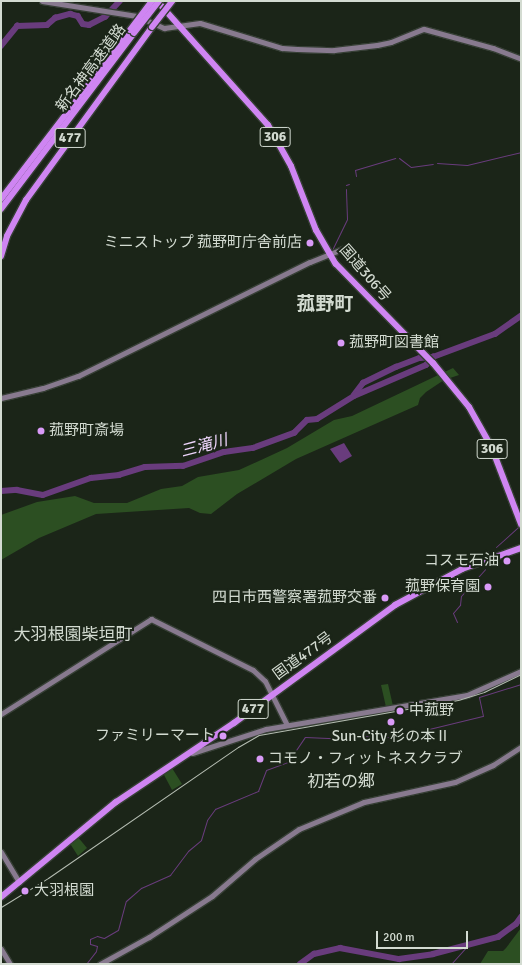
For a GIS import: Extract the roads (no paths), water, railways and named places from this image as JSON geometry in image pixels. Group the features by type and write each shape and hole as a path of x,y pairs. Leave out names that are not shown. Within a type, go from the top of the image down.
{"highway":[{"name":"新名神高速道路","path":"1,210 132,32 152,1"},
{"name":"477","path":"1,256 9,231 26,200 172,1"},
{"name":"新名神高速道路","path":"1,199 132,32 159,2"},
{"name":"国道306号","path":"159,2 268,125 288,160 311,220 330,254 351,281 450,382 469,407 491,446 521,524"},
{"name":"国道477号","path":"1,896 116,802 188,754 408,597 462,569 521,548"}],"street":[{"path":"42,1 143,17 160,27 200,23 282,48 302,50 334,50 388,43 424,29 493,48 521,59"},
{"path":"1,398 43,388 78,376 330,254 346,248"},
{"path":"1,714 150,618 254,670 265,681 287,725"},
{"path":"188,754 246,734 287,725 467,695 521,672"},
{"path":"100,964 202,903 259,855 299,829 364,802 455,782 493,765 521,747"},
{"path":"1,852 19,882"},
{"path":"1,949 10,964"}],"waterway":[{"path":"1,46 17,26 47,25 55,18 70,14 78,16 83,24 89,25 105,17 120,1"},
{"path":"437,163 467,165 521,152"},
{"path":"356,176 355,170 395,158"},
{"path":"399,158 411,167 433,164"},
{"path":"333,248 347,219 346,189"},
{"name":"三滝川","path":"354,395 363,383 396,367 420,358 433,357 495,334 521,316"},
{"name":"三滝川","path":"1,491 17,490 43,495 91,478 119,475 145,467 183,466 224,452 253,448 294,433 307,420 317,419 354,396 426,365 433,357"},
{"path":"496,547 518,527"},
{"path":"485,555 488,551"},
{"path":"457,622 453,613 460,605 461,596 485,569"},
{"path":"360,736 396,737 483,716 479,697 521,684"},
{"path":"86,964 96,951 97,946 90,944 90,939 97,936 104,938 118,930 126,901 141,888 170,875 188,851 201,840 207,820 215,809 258,791 266,770 288,762 305,737 351,739"},
{"path":"300,964 314,954 340,948 399,959 433,954 498,937 516,924 521,917"},
{"path":"451,964 469,944"}],"railway":[{"path":"1,907 48,878 238,747 259,735 458,700 484,692 521,674"}],"place":[{"name":"ミニストップ 菰野町庁舎前店","path":"310,243"},
{"name":"菰野町図書館","path":"341,343"},
{"name":"菰野町斎場","path":"41,431"},
{"name":"コスモ石油","path":"507,561"},
{"name":"菰野保育園","path":"488,587"},
{"name":"四日市西警察署菰野交番","path":"385,598"},
{"name":"中菰野","path":"400,711"},
{"name":"Sun-City 杉の本Ⅱ","path":"391,722"},
{"name":"ファミリーマート","path":"223,736"},
{"name":"コモノ・フィットネスクラブ","path":"260,759"},
{"name":"大羽根園","path":"25,891"}],"district":[{"name":"菰野町","path":"325,305"},
{"name":"大羽根園柴垣町","path":"73,635"},
{"name":"初若の郷","path":"341,782"}]}
